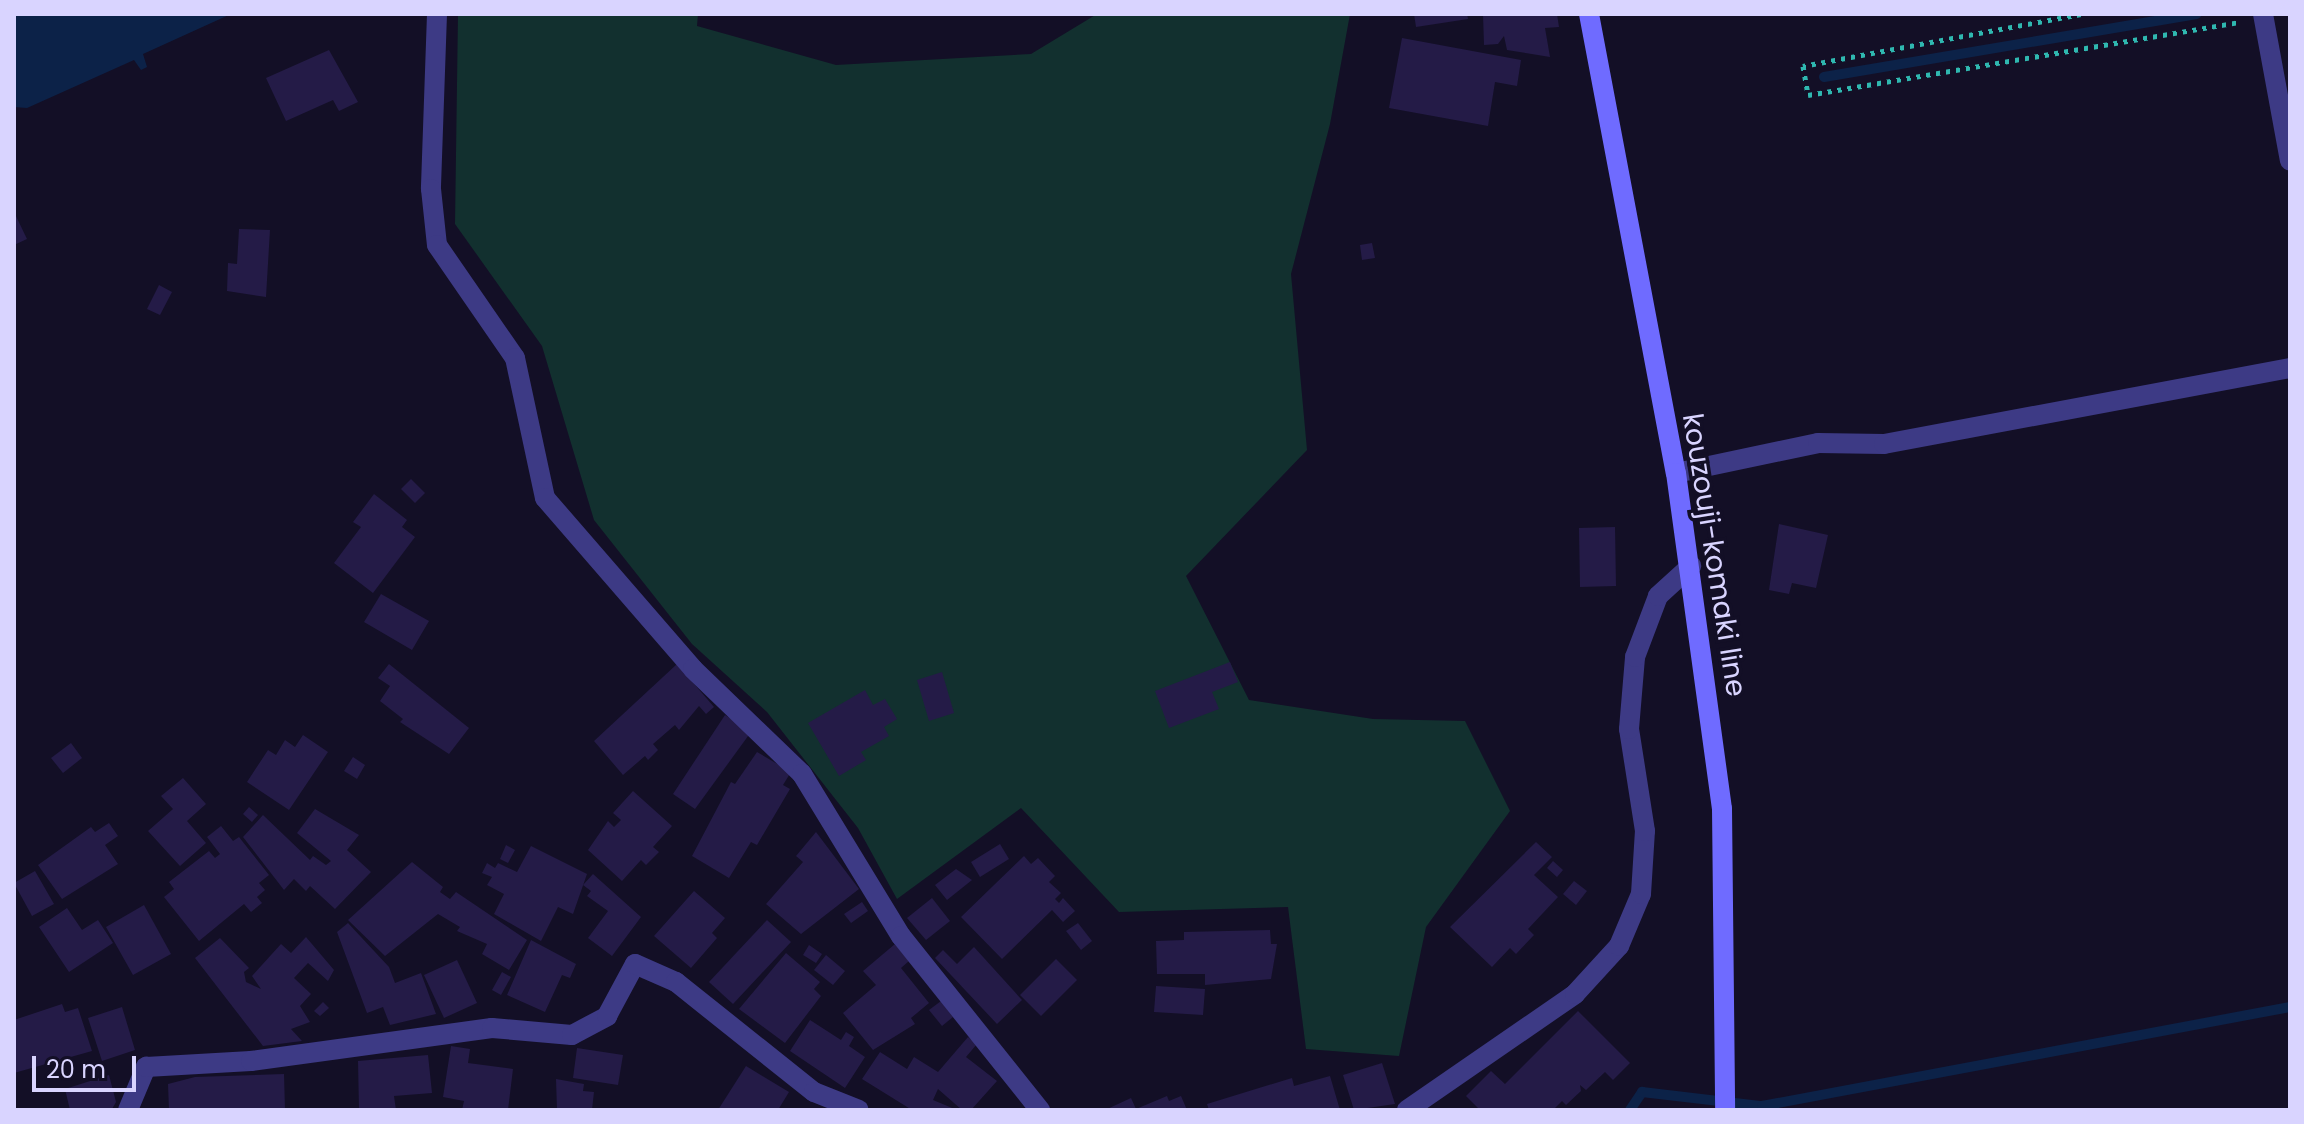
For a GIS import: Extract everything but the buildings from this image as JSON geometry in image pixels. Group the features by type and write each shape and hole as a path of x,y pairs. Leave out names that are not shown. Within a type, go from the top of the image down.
{"main road":[{"name":"kouzouji-komaki line","path":"1589,14 1676,473 1722,809 1725,1110"}],"street":[{"path":"437,14 431,189 437,245 515,358 545,498 683,657 802,774 901,936 1040,1110"},
{"path":"2263,16 2290,161"},
{"path":"1676,473 1818,443 1884,444 2290,368"},
{"path":"1407,1110 1575,994 1619,946 1641,894 1645,831 1629,729 1635,657 1658,596 1691,566"},
{"path":"128,1110 146,1067 251,1061 492,1028 572,1035 607,1016 635,964 676,982 814,1092 859,1110"}],"path":[{"path":"2081,14 1803,66 1808,95 2263,16"}],"green space":[{"path":"458,14 698,14 697,26 836,65 1031,54 1097,14 1350,14 1330,124 1291,274 1307,450 1186,576 1249,700 1373,719 1465,721 1510,811 1426,927 1399,1056 1306,1049 1288,907 1119,912 1021,808 897,899 858,828 767,712 692,644 594,520 542,346 455,224"}],"water":[{"path":"14,14 231,14 143,54 147,67 141,70 134,60 27,108 14,107"}],"waterway":[{"path":"1824,77 2197,14"},
{"path":"1630,1110 1642,1092 1762,1106 2290,1007"}]}
